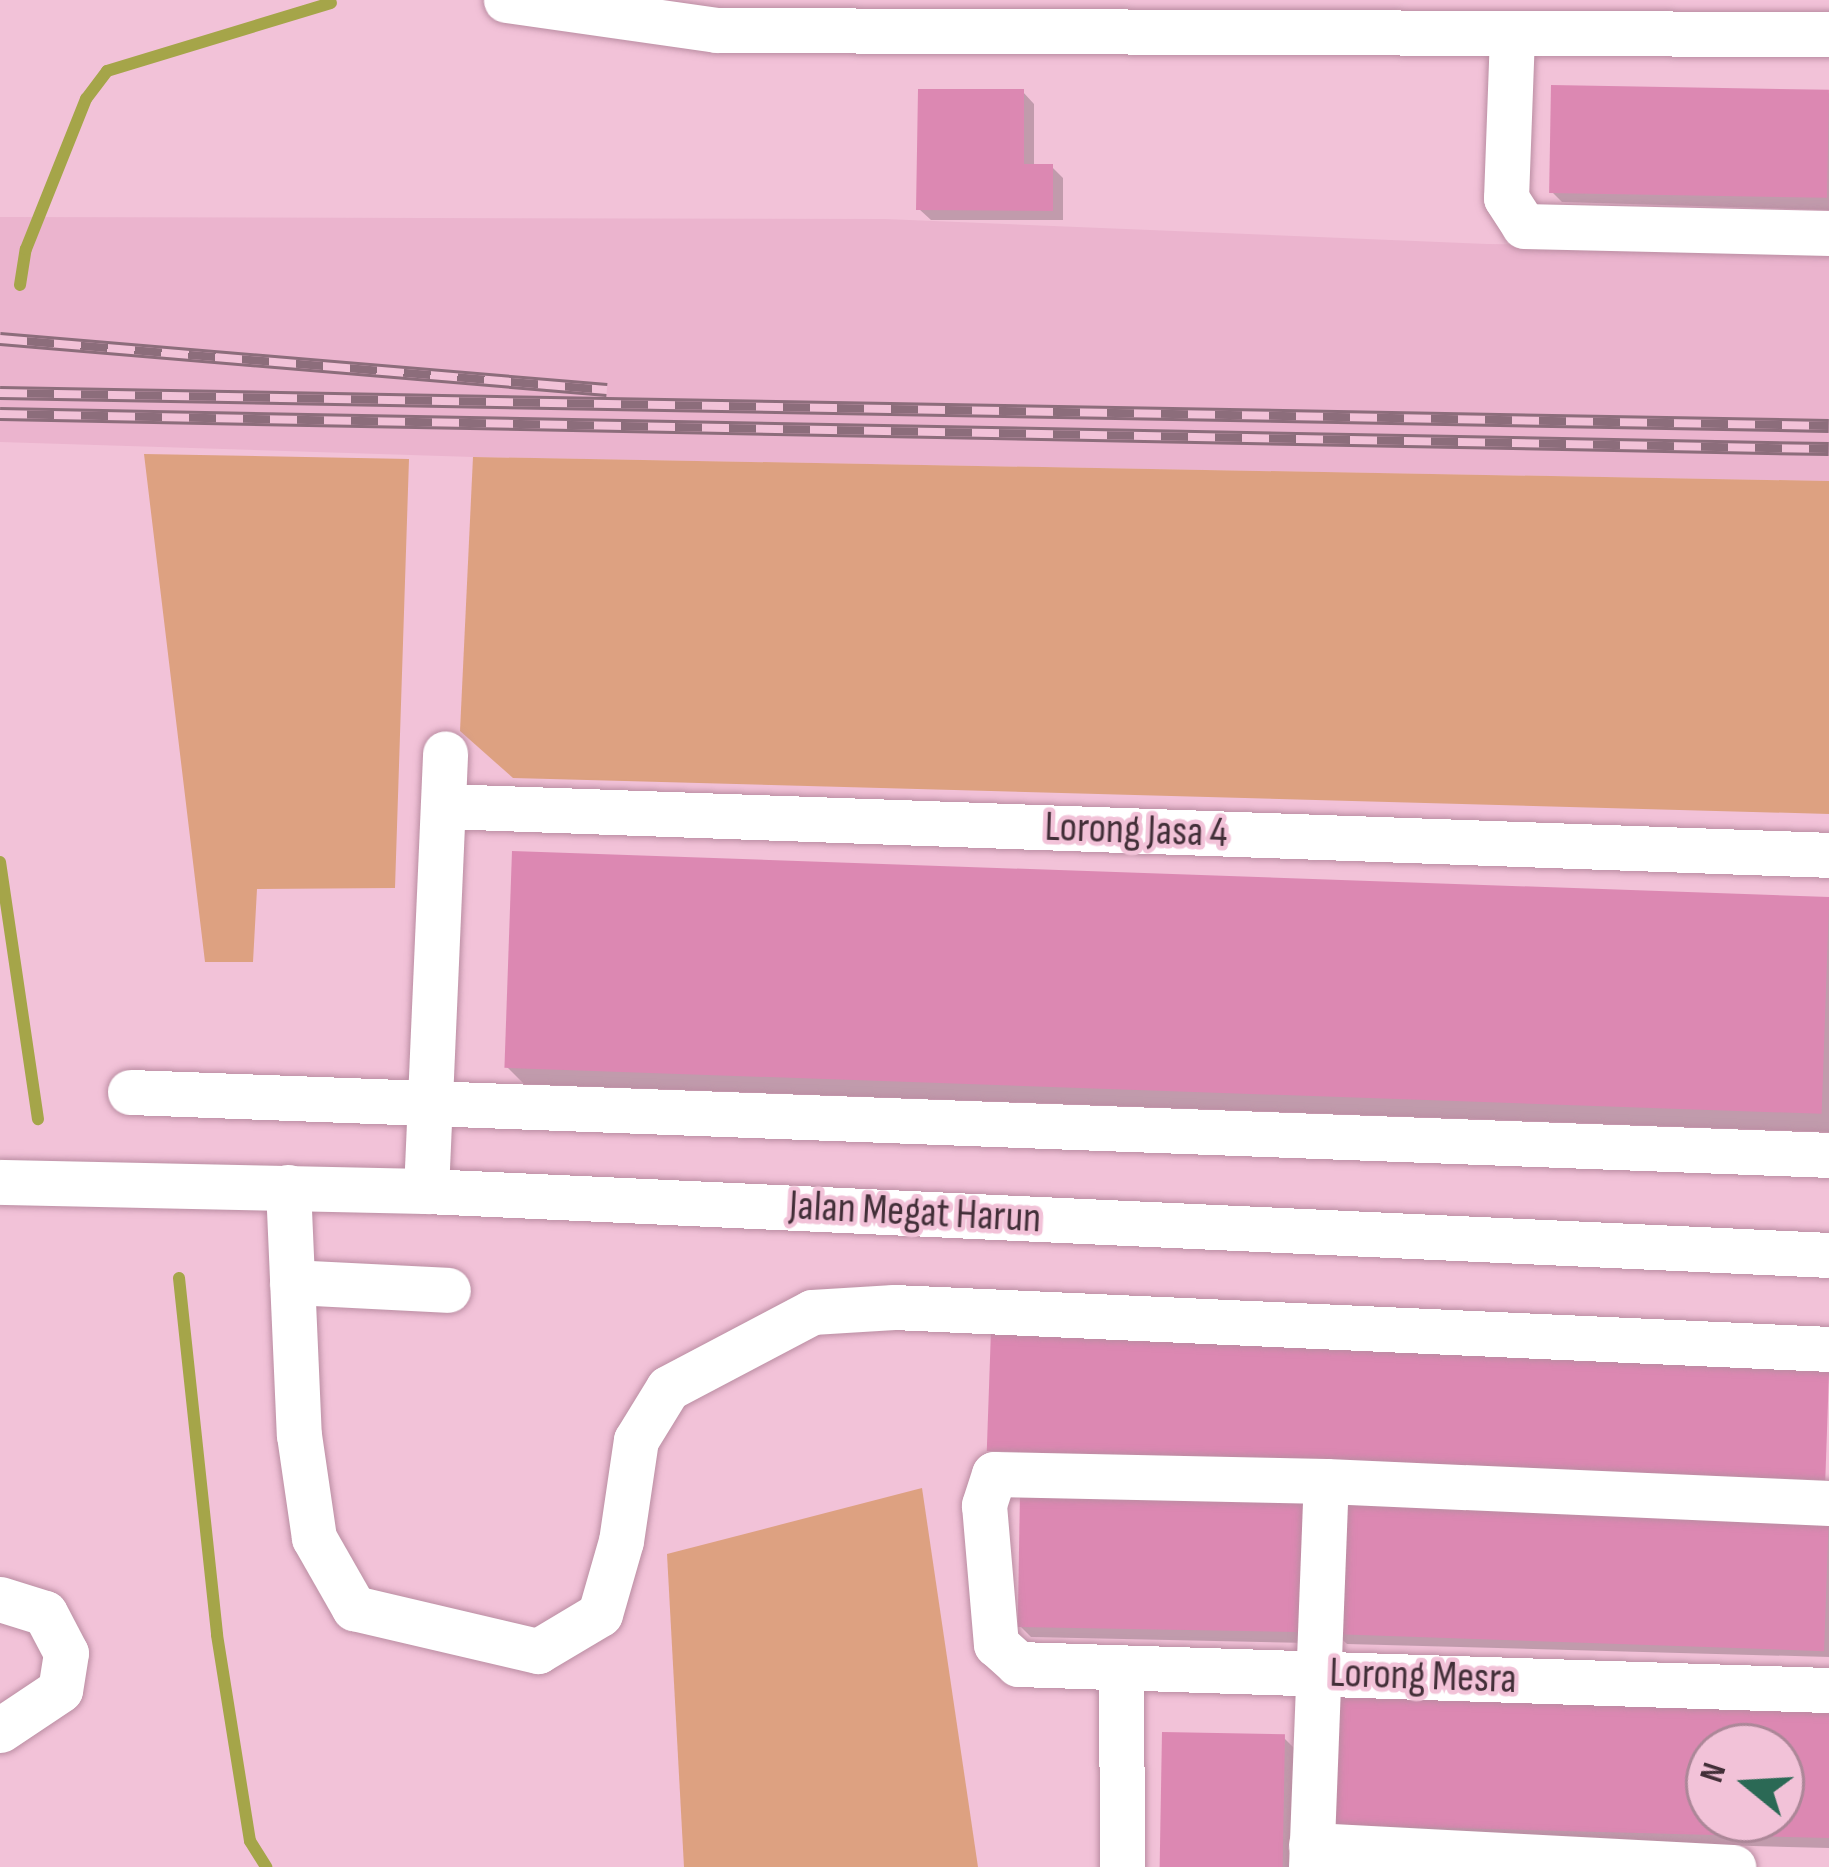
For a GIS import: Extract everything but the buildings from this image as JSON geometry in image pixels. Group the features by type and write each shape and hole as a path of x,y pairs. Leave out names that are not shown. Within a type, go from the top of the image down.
{"street":[{"path":"506,0 716,30 1512,35 1593,18 1823,22"},
{"path":"1512,35 1506,198 1524,226 1829,233"},
{"path":"425,1191 445,753"},
{"name":"Lorong Jasa 4","path":"443,806 1829,855"},
{"path":"130,1092 1829,1155"},
{"name":"Jalan Megat Harun","path":"0,1182 425,1191 1829,1256"},
{"path":"288,1187 299,1435 314,1538 354,1608 538,1651 600,1614 621,1541 637,1440 668,1388 812,1312 893,1307 1829,1349"},
{"path":"292,1282 448,1290"},
{"name":"Lorong Mesra","path":"1326,1480 994,1474 984,1505 996,1644 1018,1664 1829,1690"},
{"path":"1732,1867 1311,1856 1314,1673 1326,1480 1829,1503"},
{"path":"0,1599 45,1613 66,1653 60,1690 0,1730"},
{"path":"1121,1668 1122,1867"}],"shaded area":[{"path":"0,217 885,219 1487,244 1829,249 1829,481 473,457 0,442"},
{"path":"144,454 409,459 395,888 257,889 253,962 205,962"},
{"path":"473,457 1829,481 1829,814 513,778 460,731"},
{"path":"922,1488 978,1867 684,1867 667,1554"}],"waterway":[{"path":"20,285 26,249 86,99 107,71 331,3"},
{"path":"0,862 38,1119"},
{"path":"179,1278 217,1635 250,1841 266,1867"}],"railway":[{"path":"0,339 607,390"},
{"path":"0,393 1829,426"},
{"path":"0,414 1829,449"}]}
